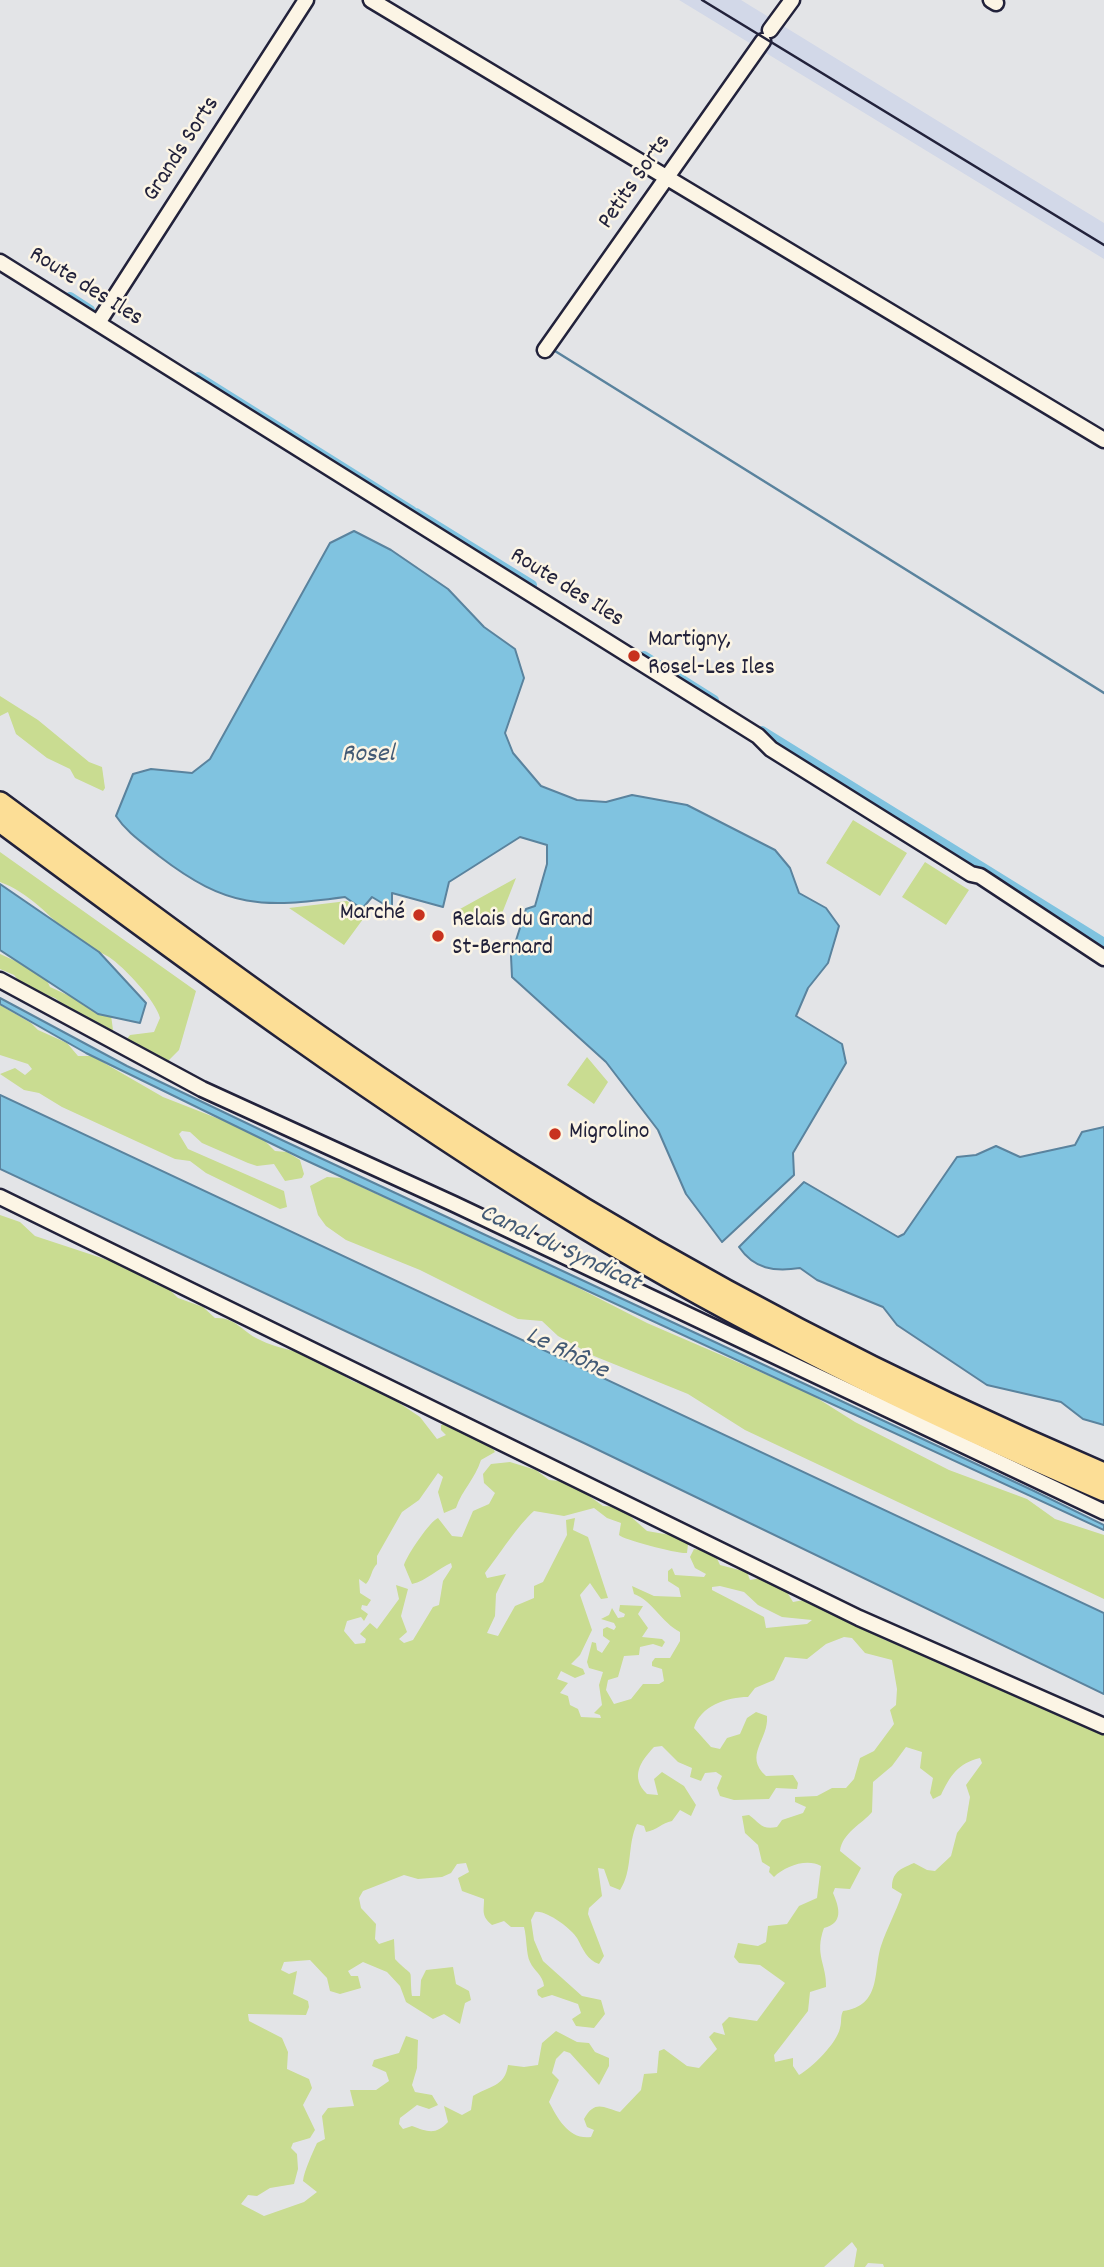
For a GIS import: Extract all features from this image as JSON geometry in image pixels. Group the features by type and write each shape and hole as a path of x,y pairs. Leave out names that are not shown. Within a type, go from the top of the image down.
{"highway":[{"path":"0,802 354,1059 596,1216 841,1350 964,1411 1104,1473"},
{"path":"0,822 302,1043 400,1110 584,1228 758,1326 859,1378 1104,1491"}],"street":[{"name":"Grands Sorts","path":"98,323 306,0"},
{"path":"370,0 1104,440"},
{"name":"Petits Sorts","path":"545,350 792,0"},
{"name":"Route des Iles","path":"0,262 758,736 771,749 971,874 980,876 1104,958"},
{"path":"0,980 202,1089 454,1204 1104,1512"},
{"path":"0,1197 859,1618 1104,1726"}],"shaded area":[{"path":"679,0 741,0 1104,223 1104,259"}],"green space":[{"path":"0,696 38,720 89,762 102,767 105,788 103,791 75,778 70,769 47,758 16,734 8,712 0,716"},
{"path":"853,820 907,853 880,896 826,863"},
{"path":"0,852 196,991 179,1050 165,1064 124,1043 130,1035 154,1032 160,1018 146,994 131,976 109,957 77,939 29,898 0,882"},
{"path":"925,862 969,890 946,925 902,897"},
{"path":"516,878 497,926 459,913 460,909"},
{"path":"347,901 366,915 344,945 289,908"},
{"path":"0,954 44,974 50,987 111,1015 113,1030 108,1032 74,1014 55,998 24,987 14,975 0,969"},
{"path":"0,1005 38,1030 67,1043 78,1056 92,1056 163,1097 237,1126 265,1141 275,1151 287,1152 300,1160 304,1174 302,1178 285,1181 274,1164 257,1166 202,1143 190,1132 182,1131 179,1134 188,1149 284,1191 287,1207 280,1209 206,1173 190,1161 175,1159 62,1107 39,1093 24,1090 0,1074 15,1068 25,1075 32,1069 28,1064 0,1055"},
{"path":"587,1057 608,1082 594,1104 567,1085"},
{"path":"327,1177 342,1178 557,1277 647,1323 809,1393 855,1422 949,1470 1027,1499 1055,1519 1104,1535 1104,1599 745,1430 688,1394 594,1356 558,1336 542,1321 518,1319 420,1270 346,1240 326,1226 318,1215 310,1186"},
{"path":"0,1215 20,1222 35,1236 138,1270 155,1284 169,1289 178,1298 203,1307 215,1318 233,1322 266,1343 317,1358 358,1383 371,1384 420,1417 437,1439 446,1435 441,1430 441,1425 446,1423 489,1442 495,1452 481,1460 456,1508 444,1513 438,1492 443,1477 438,1473 419,1500 402,1512 377,1556 377,1564 368,1581 366,1584 359,1579 360,1593 371,1600 367,1606 362,1605 361,1609 368,1614 364,1621 361,1617 347,1621 344,1631 355,1644 365,1643 366,1639 360,1634 370,1623 377,1629 399,1599 396,1585 408,1589 401,1616 407,1632 399,1639 404,1643 413,1640 433,1607 439,1605 443,1581 452,1567 451,1563 412,1584 404,1565 409,1554 438,1518 452,1536 462,1537 473,1511 489,1504 495,1493 484,1483 483,1474 491,1464 510,1462 536,1470 549,1480 570,1482 603,1506 620,1507 647,1531 676,1536 688,1544 687,1553 682,1553 623,1537 619,1535 621,1523 607,1518 594,1508 564,1516 534,1511 485,1573 487,1578 506,1574 496,1594 495,1616 487,1633 498,1636 515,1606 534,1598 534,1586 543,1582 567,1535 566,1520 575,1518 573,1530 588,1537 608,1598 601,1599 590,1583 580,1595 592,1630 580,1655 571,1664 583,1669 585,1674 575,1678 561,1671 557,1679 568,1683 560,1693 568,1696 570,1705 578,1709 581,1717 601,1718 594,1713 602,1705 599,1685 603,1672 589,1668 587,1662 592,1642 596,1643 597,1650 602,1653 610,1641 603,1636 603,1629 607,1627 614,1630 616,1627 614,1623 601,1619 609,1615 612,1608 618,1618 624,1617 625,1614 619,1611 620,1605 643,1606 638,1614 648,1628 642,1637 662,1639 665,1642 662,1647 653,1644 640,1647 639,1655 624,1656 618,1677 608,1680 606,1690 614,1704 631,1699 643,1684 659,1684 664,1681 662,1669 652,1666 652,1662 655,1658 670,1658 680,1641 680,1632 667,1623 647,1601 634,1594 632,1586 654,1596 681,1597 679,1588 668,1581 668,1571 672,1568 675,1575 704,1577 706,1574 695,1568 690,1557 694,1549 714,1552 720,1565 747,1572 750,1580 766,1577 787,1592 793,1602 804,1600 826,1607 885,1640 932,1656 949,1668 993,1678 1040,1706 1104,1731 1104,2267 884,2267 883,2264 868,2263 865,2267 854,2267 857,2249 852,2242 824,2267 0,2267","holes":["720,1586 744,1592 758,1605 782,1617 812,1620 807,1624 766,1628 764,1617 712,1590 712,1587","844,1637 852,1638 865,1653 892,1660 897,1689 896,1705 890,1710 894,1724 874,1751 860,1758 854,1779 846,1788 832,1788 817,1796 795,1797 795,1802 806,1807 803,1813 782,1820 777,1827 764,1827 749,1815 742,1816 745,1833 758,1845 762,1862 770,1867 769,1872 774,1877 796,1864 821,1866 817,1898 799,1906 787,1924 768,1926 766,1942 758,1946 738,1943 734,1957 739,1963 760,1965 785,1983 757,2021 729,2017 722,2024 725,2035 714,2032 709,2037 717,2049 699,2068 687,2066 664,2049 659,2051 657,2073 644,2074 641,2090 620,2112 600,2106 588,2113 584,2119 587,2127 594,2130 591,2137 570,2132 556,2115 549,2102 559,2080 552,2073 556,2059 564,2051 570,2053 599,2085 609,2066 609,2058 595,2052 589,2043 577,2042 556,2031 542,2043 538,2065 508,2065 500,2082 473,2096 471,2110 462,2115 444,2106 448,2122 440,2129 427,2131 412,2126 403,2129 399,2124 400,2118 417,2105 429,2109 438,2105 432,2095 415,2092 412,2085 417,2068 418,2040 406,2036 399,2053 374,2060 372,2066 386,2072 389,2081 376,2090 350,2090 354,2106 328,2108 322,2116 325,2139 317,2143 303,2181 317,2192 304,2202 264,2216 241,2204 248,2195 257,2196 270,2188 294,2184 298,2169 297,2154 291,2148 293,2143 310,2138 315,2130 303,2105 312,2088 309,2079 287,2069 288,2052 282,2038 249,2021 248,2014 306,2015 308,2001 293,1994 297,1971 289,1974 281,1970 284,1962 310,1960 327,1978 330,1991 340,1994 361,1988 358,1976 351,1976 348,1971 363,1962 387,1972 400,1986 406,2002 433,2019 444,2014 460,2024 465,2003 471,2000 469,1991 456,1984 453,1967 426,1970 421,1980 420,1996 412,1996 410,1973 395,1959 394,1939 379,1944 375,1939 376,1924 361,1908 359,1898 363,1891 404,1875 418,1879 442,1877 451,1873 457,1864 466,1863 469,1872 458,1878 462,1891 484,1899 484,1913 488,1922 492,1925 504,1921 511,1927 524,1927 529,1959 544,1986 537,1990 538,1995 542,1998 552,1995 578,2004 581,2013 572,2019 576,2026 594,2028 605,2014 601,2000 582,1996 543,1961 534,1940 531,1920 535,1912 545,1914 564,1925 574,1934 588,1957 599,1964 604,1956 588,1914 589,1908 602,1896 598,1868 604,1869 610,1886 620,1890 627,1874 637,1824 644,1826 646,1832 650,1831 672,1821 680,1810 691,1816 696,1805 684,1786 662,1772 654,1779 658,1795 647,1794 642,1788 639,1770 654,1747 662,1746 678,1762 692,1768 690,1777 701,1781 705,1773 716,1772 722,1776 717,1788 720,1796 734,1800 769,1799 776,1788 797,1789 798,1783 793,1775 766,1776 757,1761 767,1716 756,1712 747,1718 740,1734 727,1738 720,1749 711,1747 694,1728 702,1714 715,1704 748,1697 755,1688 774,1680 785,1657 807,1659 826,1644","906,1747 922,1752 920,1768 933,1778 930,1793 933,1799 941,1795 951,1776 960,1767 980,1758 982,1763 966,1785 970,1797 966,1821 957,1833 951,1856 935,1871 914,1863 901,1869 893,1878 892,1888 902,1894 881,1946 870,1995 856,2008 843,2011 834,2041 817,2061 799,2075 793,2066 793,2058 775,2062 774,2055 808,2011 810,1992 826,1987 820,1946 824,1928 834,1923 838,1915 833,1893 835,1888 850,1889 861,1868 840,1851 848,1834 872,1812 873,1782 892,1766"]}],"water":[{"name":"Rosel","path":"354,531 391,550 448,589 484,627 515,649 524,678 505,733 513,753 541,786 577,800 606,802 632,795 687,805 775,850 790,868 799,893 826,908 839,926 828,963 808,988 796,1016 842,1044 846,1063 793,1153 794,1175 722,1242 686,1194 658,1130 606,1062 512,977 511,956 526,909 535,906 547,864 547,845 520,837 449,882 443,907 392,893 392,909 372,897 362,909 345,897 268,903 226,895 205,886 141,842 116,816 133,774 151,769 192,773 210,759 330,543"},
{"path":"0,884 99,952 146,1003 140,1023 98,1014 0,950"},
{"name":"Canal du Syndicat","path":"0,998 127,1066 1032,1490 1104,1525 1104,1530 303,1159 86,1053 0,1004"},
{"path":"0,1095 1104,1613 1104,1694 586,1444 0,1169"},
{"path":"1104,1127 1104,1425 1083,1419 1061,1402 987,1385 897,1325 883,1307 817,1280 800,1268 782,1270 765,1267 751,1260 739,1247 804,1182 898,1237 904,1234 957,1157 976,1155 996,1146 1020,1157 1075,1145 1082,1132"}],"waterway":[{"path":"70,297 90,310"},
{"path":"555,351 1104,693"},
{"path":"198,377 412,511"},
{"path":"416,513 532,585"},
{"path":"644,656 714,700"},
{"path":"762,731 1104,943"}],"railway":[{"path":"702,0 1104,245"}],"place":[{"name":"Martigny, Rosel-Les Iles","path":"634,656"},
{"name":"Marché","path":"419,915"},
{"name":"Relais du Grand St-Bernard","path":"438,936"},
{"name":"Migrolino","path":"555,1134"}],"water label":[{"name":"Le Rhône","path":"566,1355"}]}
